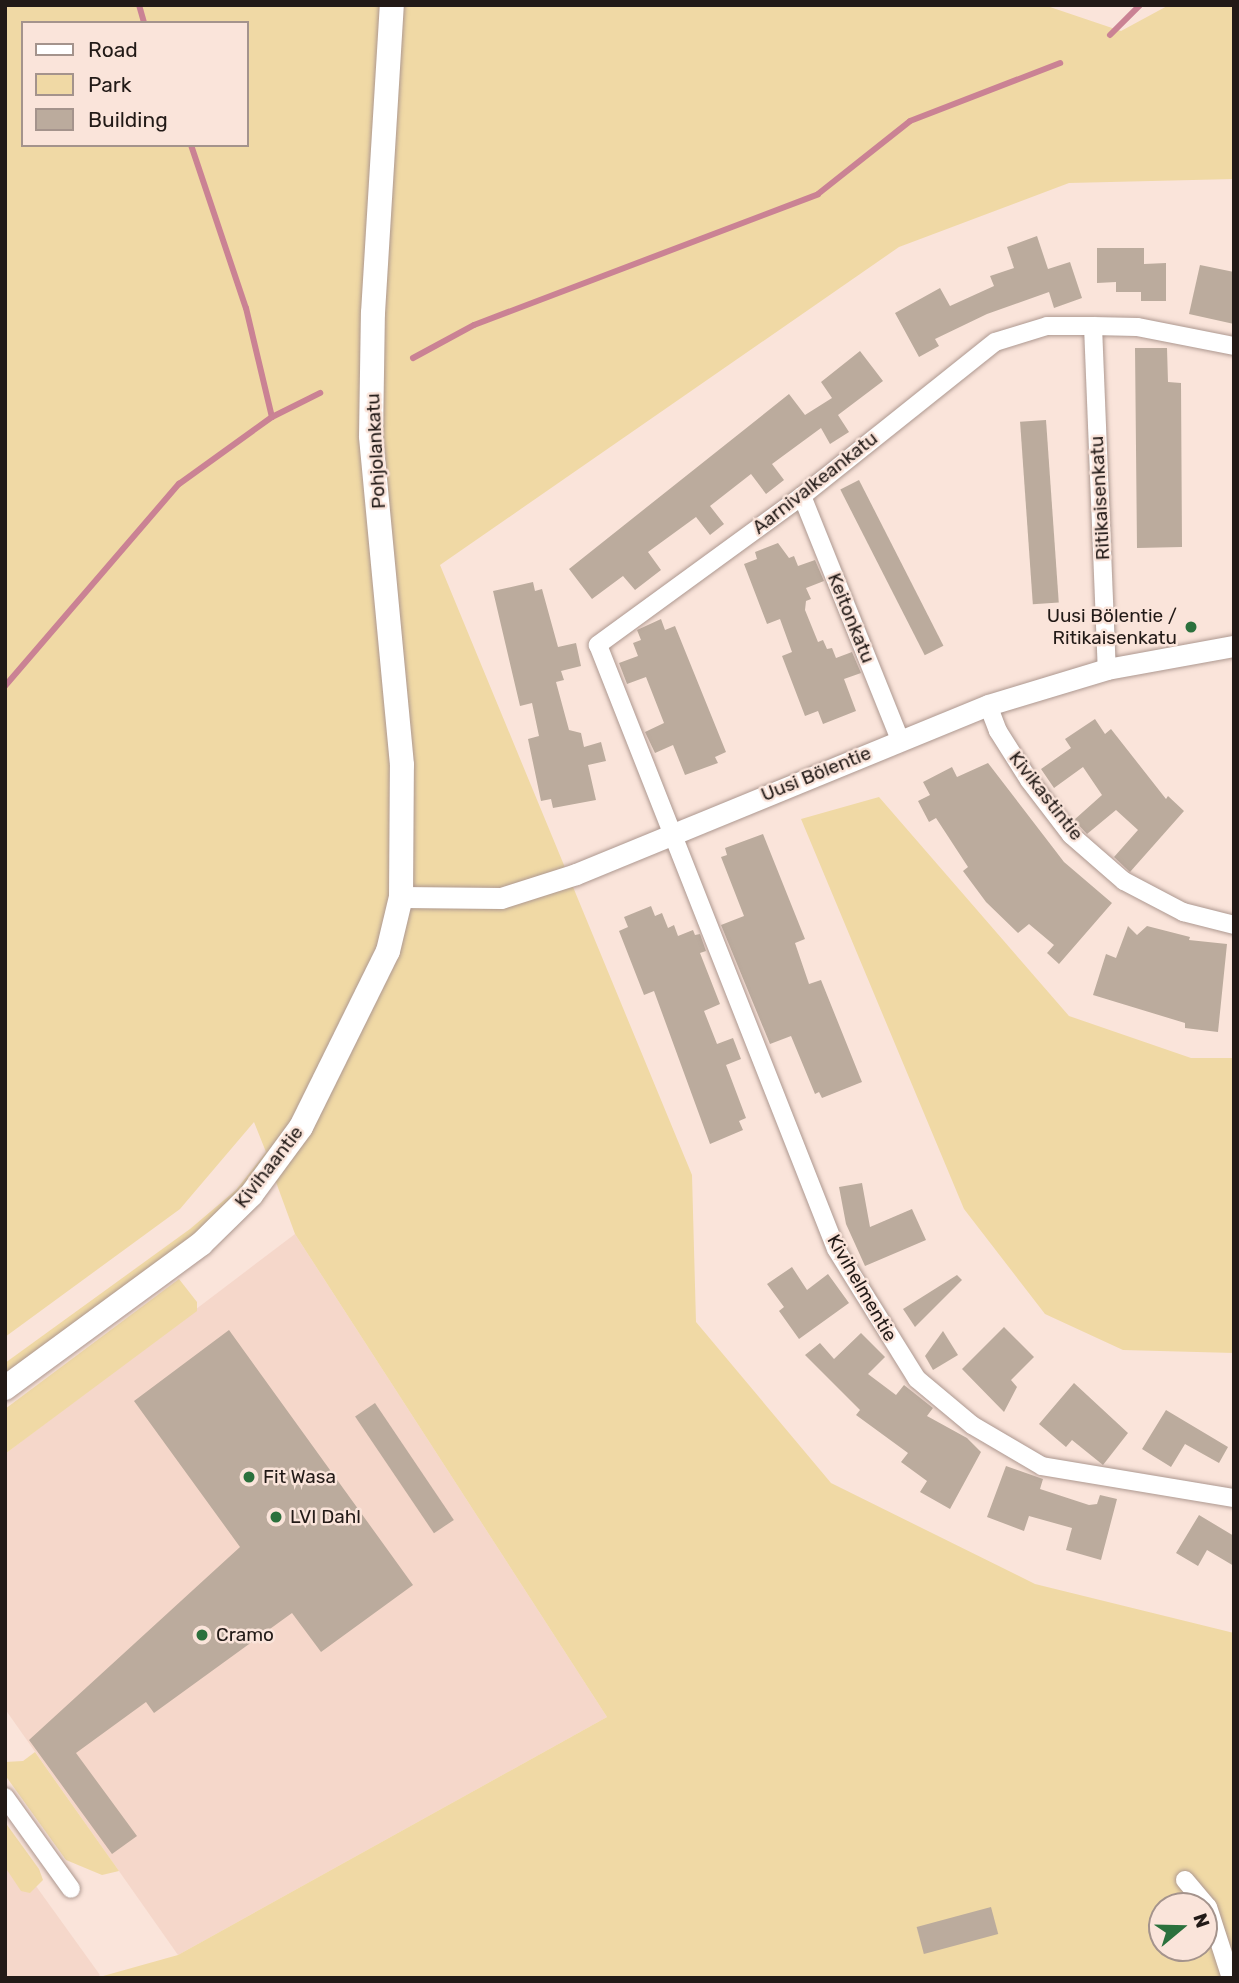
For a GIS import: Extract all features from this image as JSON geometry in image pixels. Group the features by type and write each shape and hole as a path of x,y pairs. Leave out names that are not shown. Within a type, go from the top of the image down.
{"main road":[{"name":"Pohjolankatu","path":"391,5 373,313 371,436 402,765 401,897"},
{"name":"Kivihaantie","path":"5,1388 201,1244 251,1195 301,1127 356,1025 388,951 401,897"}],"street":[{"name":"Aarnivalkeankatu","path":"671,832 598,645 802,496 995,342 1047,327 1093,326 1138,327 1234,346"},
{"name":"Ritikaisenkatu","path":"1093,326 1107,670"},
{"name":"Keitonkatu","path":"802,496 900,740"},
{"name":"Uusi Bölentie","path":"401,897 501,898 576,874 671,832 988,705 1107,670 1234,646"},
{"name":"Kivikastintie","path":"988,705 998,731 1029,780 1080,843 1124,881 1183,912 1234,925"},
{"name":"Kivihelmentie","path":"671,832 836,1249 917,1379 972,1425 1042,1466 1234,1498"},
{"path":"5,1797 71,1889"},
{"path":"1185,1880 1208,1907 1231,1978"}],"shaded area":[{"path":"295,1234 607,1717 178,1955 5,1709 5,1454"},
{"path":"5,1843 100,1975 96,1978 5,1978"}],"green space":[{"path":"5,5 1044,5 1121,31 1169,5 1234,5 1234,179 1069,183 899,247 440,565 692,1175 696,1322 831,1483 1035,1584 1234,1633 1234,1978 96,1978 178,1955 607,1717 295,1234 269,1163 194,1237 5,1373 5,1363 190,1229 236,1190 266,1152 254,1122 180,1209 5,1337"},
{"path":"879,797 1069,1016 1191,1058 1234,1058 1234,1353 1123,1350 1045,1314 964,1209 801,819"},
{"path":"179,1279 197,1302 197,1311 5,1454 5,1409"},
{"path":"35,1752 119,1871 102,1875 66,1860 5,1775 5,1762 23,1761"},
{"path":"5,1822 39,1869 43,1880 30,1893 21,1891 5,1867"}],"building":[{"path":"1037,236 1048,269 1070,262 1082,298 1054,308 1049,292 987,314 935,339 939,346 919,357 895,313 940,288 950,306 994,286 990,276 1014,268 1007,247"},
{"path":"1097,248 1144,248 1144,264 1166,263 1166,301 1141,301 1141,292 1116,292 1116,282 1097,283"},
{"path":"1200,265 1234,272 1234,324 1189,314"},
{"path":"1135,348 1167,348 1168,382 1181,383 1182,547 1137,548"},
{"path":"860,351 883,381 838,415 849,432 830,444 821,428 772,464 784,480 766,494 751,474 710,506 724,524 710,535 696,517 648,552 661,570 635,590 623,576 592,599 569,569 789,394 805,415 832,398 821,382"},
{"path":"1046,420 1059,603 1033,604 1020,422"},
{"path":"859,480 943,646 925,655 840,490"},
{"path":"778,543 789,558 794,556 798,566 815,560 824,581 806,588 811,599 806,601 805,610 818,642 823,640 827,649 832,648 836,658 852,652 861,673 844,679 856,711 823,724 818,711 805,716 782,656 792,652 780,619 767,624 744,564 757,559 755,552"},
{"path":"533,582 535,591 542,589 558,647 576,643 581,666 561,671 564,680 556,682 569,730 581,733 584,747 601,742 606,761 588,765 596,800 553,808 551,799 541,801 528,739 539,736 532,703 520,706 493,591"},
{"path":"661,619 665,630 675,626 726,752 715,757 718,763 685,775 673,745 655,753 645,732 664,723 646,677 627,684 619,663 638,656 633,643 641,640 637,630"},
{"path":"1095,719 1105,734 1111,729 1166,799 1168,796 1184,811 1130,872 1114,857 1138,830 1116,810 1087,834 1074,820 1102,795 1083,767 1054,788 1041,769 1071,748 1065,739"},
{"path":"988,763 1064,862 1112,903 1059,964 1047,953 1054,945 1029,924 1018,933 986,902 963,871 968,867 936,818 929,822 918,801 930,795 923,782 952,767 957,777"},
{"path":"763,834 805,939 795,943 809,984 821,980 862,1082 822,1098 819,1092 815,1094 791,1036 770,1044 721,925 744,916 721,857 727,855 725,848"},
{"path":"651,906 655,916 662,913 668,928 674,925 678,936 693,930 695,935 700,934 706,951 700,953 720,1004 704,1011 717,1044 733,1038 741,1059 726,1065 746,1118 739,1121 743,1130 710,1144 654,991 644,995 619,931 628,927 624,917"},
{"path":"1128,926 1137,935 1147,926 1190,937 1189,940 1227,944 1218,1032 1185,1028 1185,1023 1093,995 1106,954 1116,958"},
{"path":"862,1183 870,1227 912,1209 926,1240 865,1266 846,1224 839,1187"},
{"path":"792,1267 807,1290 828,1274 849,1303 799,1339 779,1311 784,1307 767,1284"},
{"path":"957,1275 962,1280 915,1327 903,1309"},
{"path":"1004,1327 1034,1357 1011,1380 1017,1387 1004,1412 962,1369"},
{"path":"229,1330 413,1585 321,1652 292,1613 154,1713 146,1702 76,1753 137,1836 112,1854 29,1740 240,1547 134,1401"},
{"path":"943,1331 958,1355 933,1370 925,1356"},
{"path":"861,1333 885,1357 868,1374 896,1395 904,1385 933,1408 927,1416 967,1438 981,1452 950,1509 920,1492 927,1481 901,1462 908,1453 856,1415 860,1410 805,1355 820,1343 834,1359"},
{"path":"1074,1383 1128,1433 1103,1465 1072,1440 1066,1447 1039,1424"},
{"path":"375,1403 454,1520 434,1533 355,1416"},
{"path":"1166,1410 1228,1447 1219,1463 1185,1444 1171,1467 1142,1449"},
{"path":"1006,1466 1043,1479 1040,1489 1089,1505 1097,1504 1100,1495 1117,1499 1101,1560 1066,1550 1072,1528 1029,1516 1024,1531 987,1517"},
{"path":"1199,1515 1234,1536 1234,1566 1207,1550 1198,1566 1176,1553"},
{"path":"991,1907 998,1934 924,1954 917,1927"}],"waterway":[{"path":"139,5 143,21"},
{"path":"1110,35 1140,5"},
{"path":"413,358 474,325 818,194 910,121 1060,63"},
{"path":"192,147 246,308 272,417"},
{"path":"5,686 179,484 272,417 320,393"}],"place":[{"name":"Uusi Bölentie / Ritikaisenkatu","path":"1191,627"},
{"name":"Fit Wasa","path":"249,1477"},
{"name":"LVI Dahl","path":"276,1517"},
{"name":"Cramo","path":"202,1635"}]}
